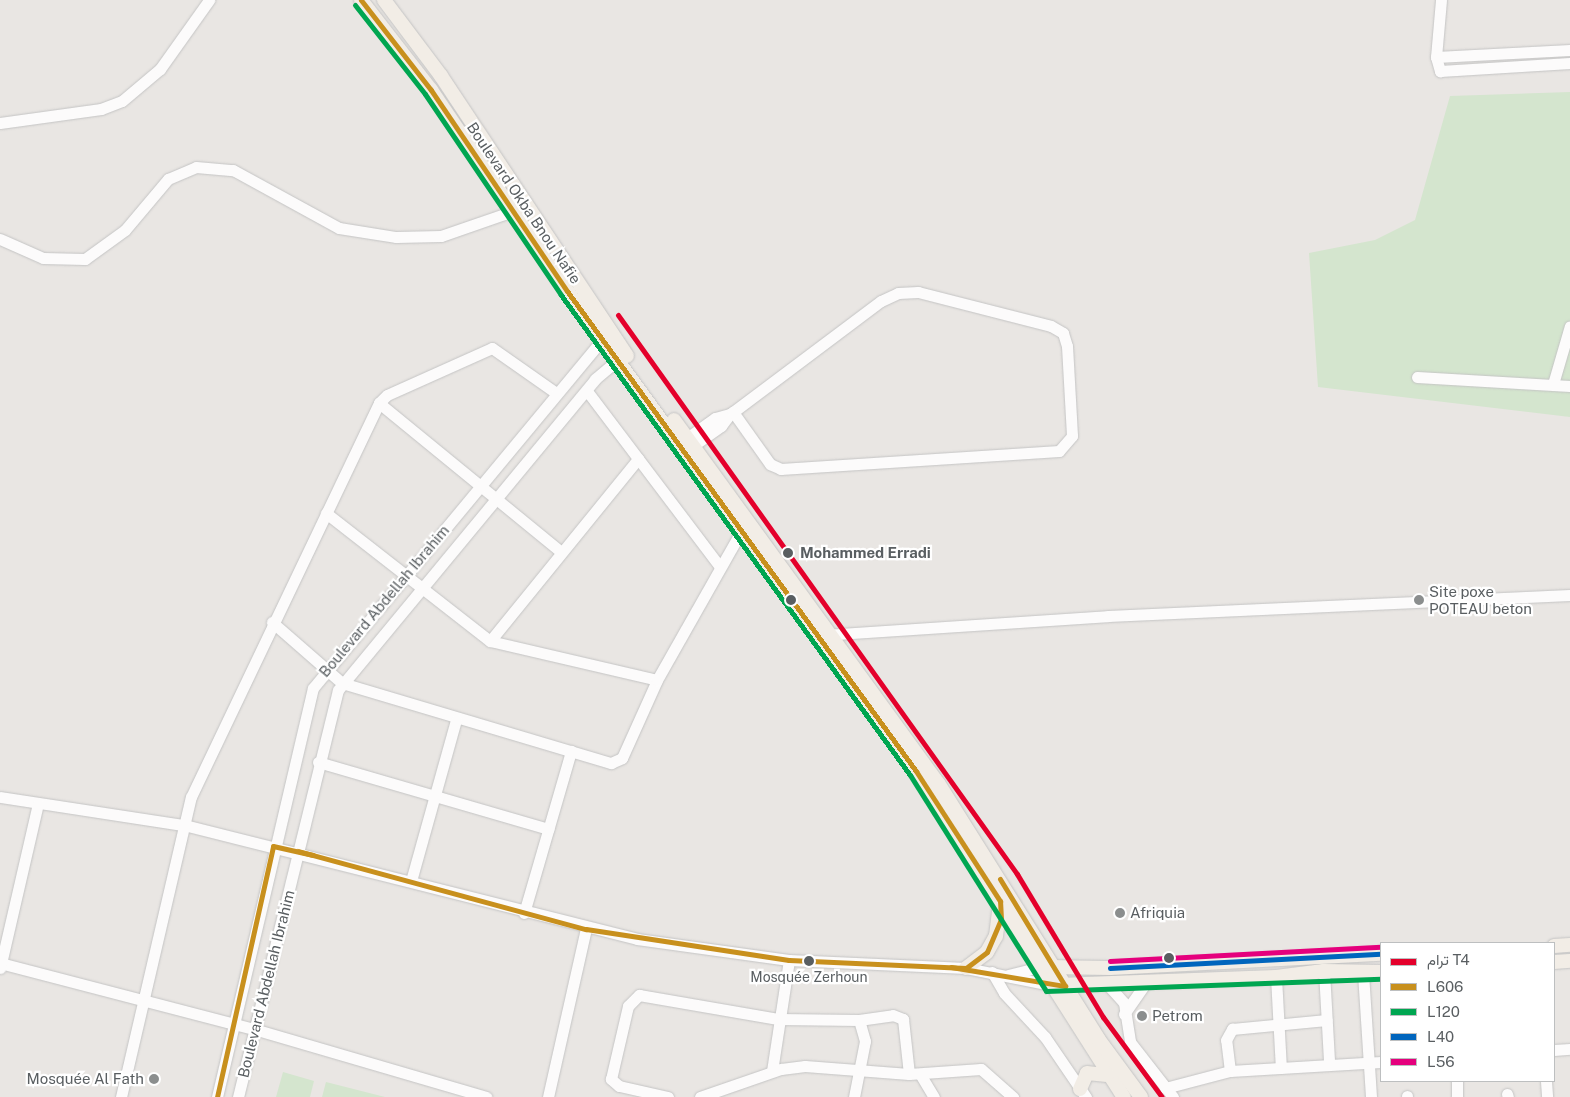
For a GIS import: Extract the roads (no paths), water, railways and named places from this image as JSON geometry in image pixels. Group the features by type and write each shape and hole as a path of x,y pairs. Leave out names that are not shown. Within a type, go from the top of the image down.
{"main road":[{"name":"Boulevard Okba Bnou Nafie","path":"361,0 432,90 513,211 686,445 833,634 938,783 1046,967 1050,985 1107,1075 1124,1097"},
{"name":"Boulevard Okba Bnou Nafie","path":"384,0 441,76 606,335"},
{"name":"Boulevard Okba Bnou Nafie","path":"686,445 742,530 916,771 1000,901 1046,967 1065,986 1141,1097"},
{"path":"966,968 987,952 996,936 1000,901"},
{"path":"1555,946 1570,945"},
{"path":"1046,967 1110,968 1380,954"},
{"path":"1555,962 1570,961"},
{"path":"1050,985 1145,984 1276,977 1324,971 1380,972"},
{"path":"1083,1093 1087,1073 1107,1075"}],"street":[{"path":"0,123 101,109 122,102 160,69 209,0"},
{"path":"1441,0 1436,57 1437,69 1444,72 1570,63"},
{"path":"1436,57 1570,50"},
{"path":"0,239 43,258 86,259 125,230 168,179 196,167 233,170 339,228 396,237 441,236 513,211"},
{"path":"686,445 881,301 898,293 918,292 1051,326 1062,333 1067,346 1072,436 1059,451 781,469 770,464 731,413"},
{"path":"1553,384 1570,326"},
{"name":"Boulevard Abdellah Ibrahim","path":"217,1097 273,846 313,688 606,335"},
{"path":"121,1097 184,825 203,766 379,403 387,395 492,348 556,393"},
{"name":"Boulevard Abdellah Ibrahim","path":"238,1097 318,762 342,683 587,391 622,356"},
{"path":"1417,377 1570,386"},
{"path":"587,391 720,567"},
{"path":"379,403 561,552"},
{"path":"490,641 638,459"},
{"path":"326,513 490,641 656,680"},
{"path":"272,622 342,683 456,720 611,763 622,758 656,680 742,530"},
{"path":"819,636 1570,595"},
{"path":"410,880 456,720"},
{"path":"524,913 572,751"},
{"path":"318,762 548,829"},
{"path":"0,797 184,825 298,851 586,929 789,960 966,968 1050,985"},
{"path":"38,803 0,965 254,1029 486,1097"},
{"path":"548,1097 586,929"},
{"path":"772,1071 778,1019 789,960"},
{"path":"1008,975 1046,967"},
{"path":"1324,971 1329,1061"},
{"path":"992,972 1004,994 1046,1037 1083,1093"},
{"path":"1363,973 1375,1063 1371,1097"},
{"path":"1276,977 1277,1027 1281,1068"},
{"path":"1123,1015 1145,984"},
{"path":"1108,985 1124,1003 1123,1015 1130,1042 1169,1093 1230,1071 1281,1068 1329,1061 1375,1063"},
{"path":"668,1097 619,1086 611,1079 632,999 648,994 778,1019 859,1020 893,1016 903,1019 914,1074 934,1097"},
{"path":"854,1097 862,1070 866,1041 859,1020"},
{"path":"1230,1071 1226,1040 1232,1029 1277,1027 1327,1020"},
{"path":"1555,1050 1570,1049"},
{"path":"700,1097 772,1071 795,1066 914,1074 981,1069 1013,1097"},
{"path":"1457,1082 1458,1097"},
{"path":"1546,1082 1547,1097"}],"tram line":[{"name":"T4","path":"618,315 1017,874 1103,1017 1162,1097"}],"place":[{"name":"Mohammed Erradi","path":"788,553"},
{"name":"Site poxe POTEAU beton","path":"1419,600"},
{"name":"Afriquia","path":"1120,913"},
{"name":"Mosquée Zerhoun","path":"809,961"},
{"name":"Petrom","path":"1142,1016"},
{"name":"Mosquée Al Fath","path":"154,1079"}]}
